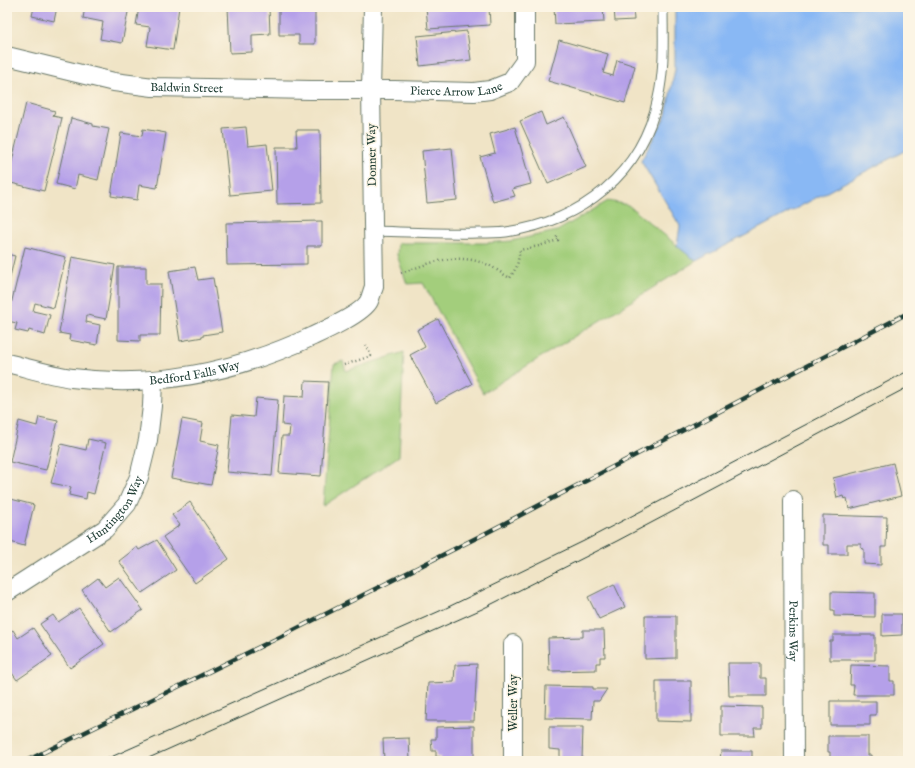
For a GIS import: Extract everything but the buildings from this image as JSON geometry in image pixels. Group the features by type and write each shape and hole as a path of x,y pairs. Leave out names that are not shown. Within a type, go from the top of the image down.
{"street":[{"name":"Donner Way","path":"369,302 374,287 371,90 373,7"},
{"name":"Pierce Arrow Lane","path":"371,90 474,92 490,90 510,82 525,61 525,7"},
{"name":"Baldwin Street","path":"7,56 114,82 153,87 371,90"},
{"name":"Bedford Falls Way","path":"7,363 72,378 116,381 153,381 198,375 244,364 287,348 356,314 369,302"},
{"name":"Huntington Way","path":"7,592 104,530 127,504 139,477 148,440 153,381"},
{"name":"Perkins Way","path":"793,500 794,761"},
{"name":"Weller Way","path":"513,644 513,761"}],"lane":[{"path":"373,231 464,233 505,232 545,224 573,211 611,185 628,164 644,140 653,119 659,96 663,7"}],"path":[{"path":"400,273 437,261 454,258 486,264 510,278 517,266 520,250 558,240 554,230"},
{"path":"344,365 371,356 366,345"}],"green space":[{"path":"608,201 628,205 696,261 483,393 423,283 407,284 397,255 398,243 485,243 511,241 557,231"},
{"path":"404,352 399,456 323,506 334,364 343,361 346,371"}],"water":[{"path":"675,7 908,7 908,149 696,261 677,246 680,226 641,161 666,115 675,69"}],"tram line":[{"path":"102,761 442,610 584,541 908,371"},
{"path":"142,761 482,609 617,541 908,387"}],"railway":[{"path":"26,761 284,635 486,533 908,313"}]}
